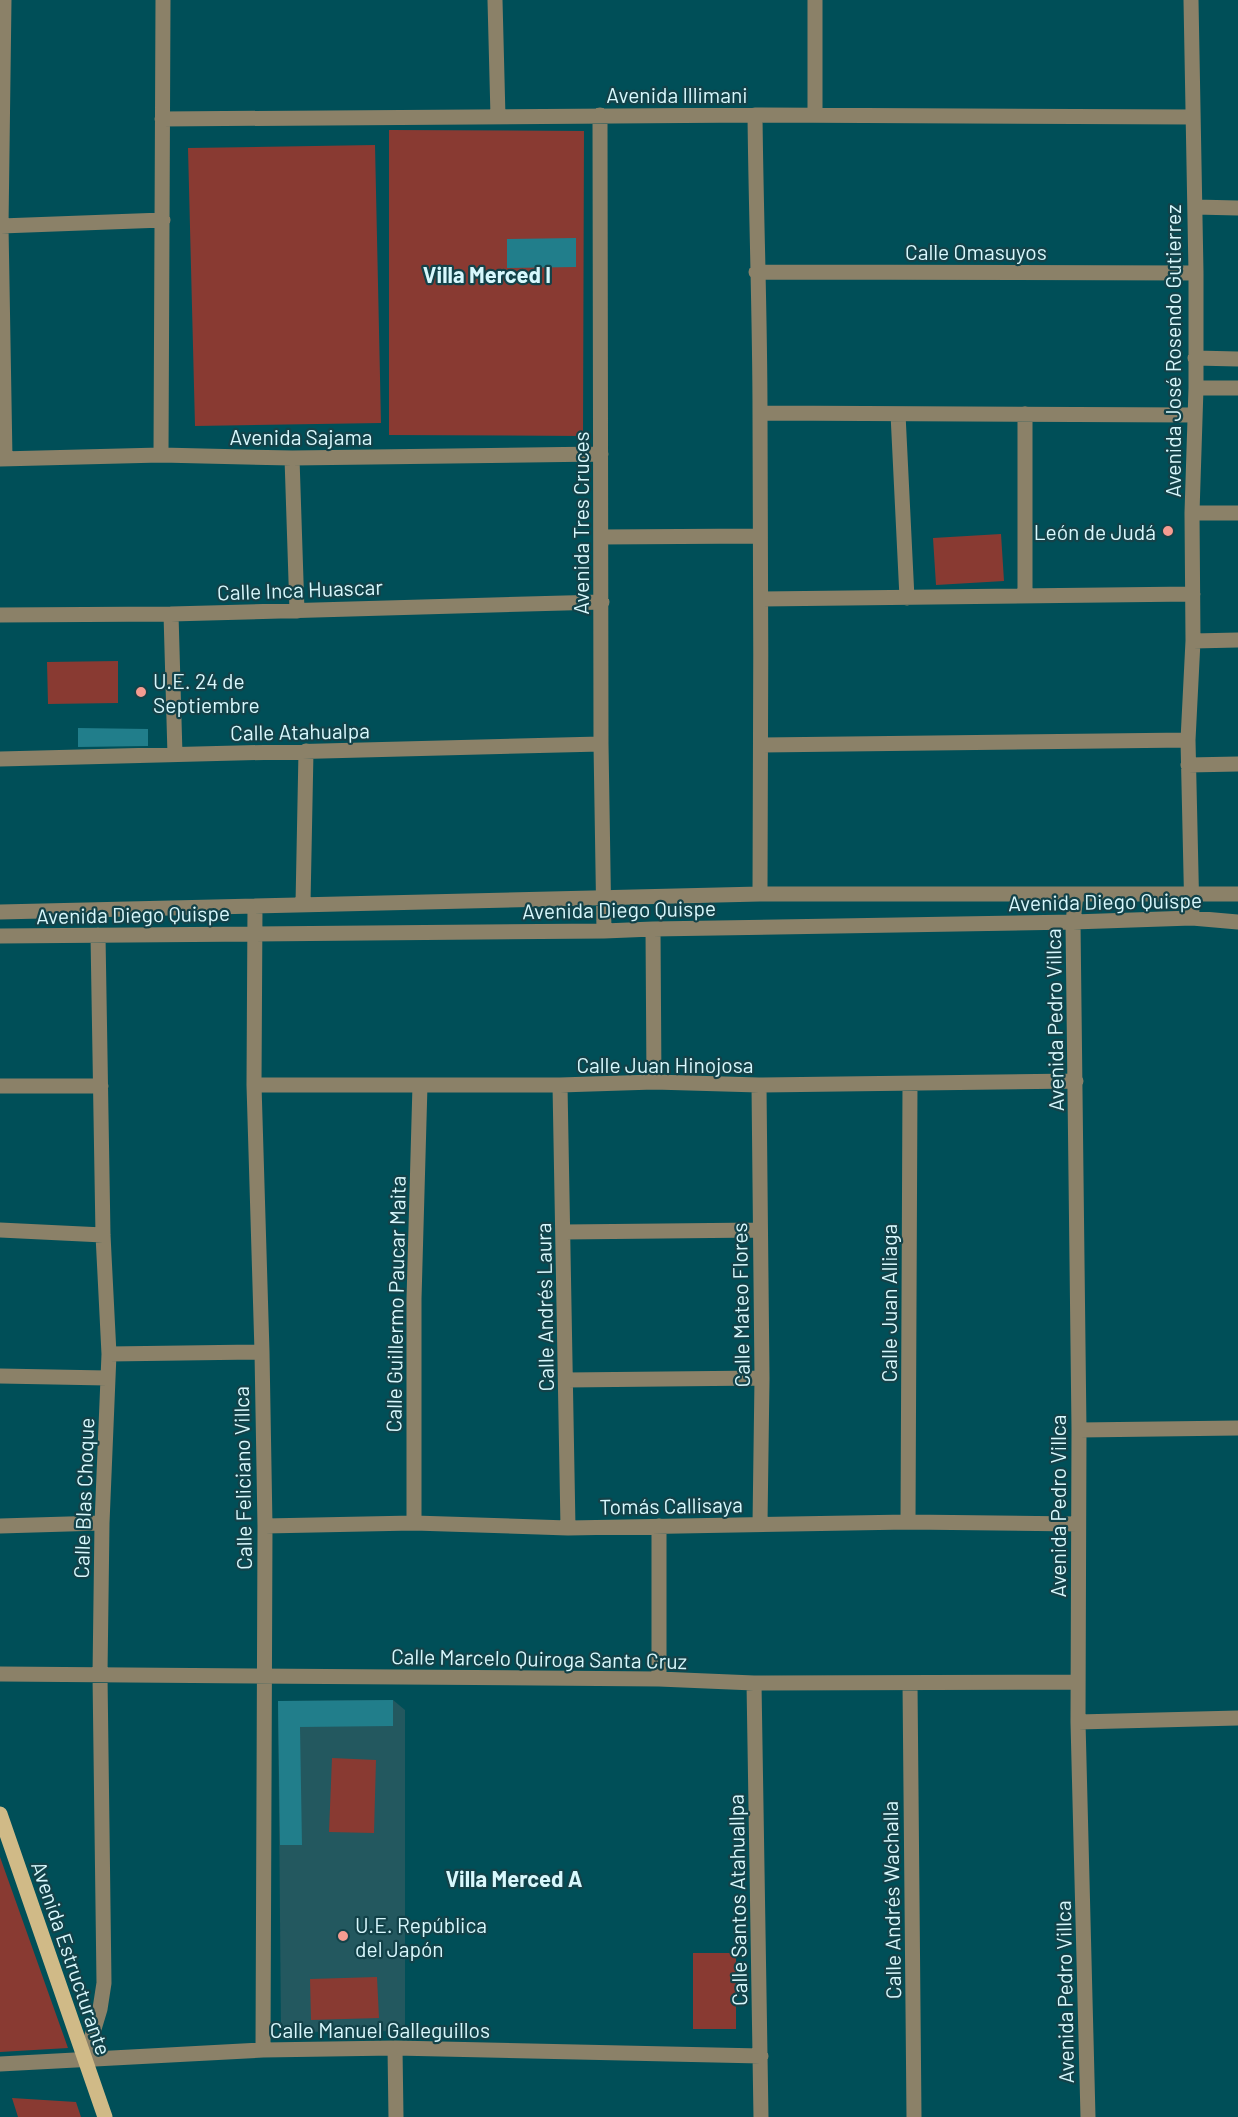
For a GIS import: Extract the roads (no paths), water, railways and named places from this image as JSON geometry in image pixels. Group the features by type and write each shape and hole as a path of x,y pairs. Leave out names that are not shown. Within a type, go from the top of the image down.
{"main road":[{"name":"Avenida Estructurante","path":"0,1814 105,2117"}],"street":[{"path":"3,459 1,226 4,0"},
{"path":"161,455 163,0"},
{"path":"495,0 498,117"},
{"path":"815,0 815,115"},
{"name":"Avenida José Rosendo Gutierrez","path":"1191,0 1196,273 1196,388 1192,513 1193,641 1188,740 1192,918"},
{"path":"755,115 760,413 760,894"},
{"name":"Avenida Illimani","path":"162,119 755,115 1192,117"},
{"name":"Avenida Tres Cruces","path":"600,116 604,931"},
{"path":"1195,207 1238,208"},
{"path":"1,226 163,220"},
{"name":"Calle Omasuyos","path":"756,272 1196,273"},
{"path":"1195,358 1238,359"},
{"path":"1196,388 1238,388"},
{"path":"760,413 1194,415"},
{"path":"898,414 907,598"},
{"path":"1025,414 1025,597"},
{"name":"Avenida Sajama","path":"3,459 161,455 292,458 601,454"},
{"path":"292,458 297,611"},
{"path":"1192,513 1238,513"},
{"path":"601,537 759,536"},
{"path":"761,599 1193,594"},
{"name":"Calle Inca Huascar","path":"0,615 171,614 602,602"},
{"path":"171,614 175,755"},
{"path":"1193,641 1238,640"},
{"path":"761,745 1188,740"},
{"name":"Calle Atahualpa","path":"0,759 602,744"},
{"path":"303,904 306,751"},
{"path":"1188,765 1238,764"},
{"name":"Avenida Diego Quispe","path":"0,912 760,894 1238,894"},
{"name":"Avenida Pedro Villca","path":"1076,895 1073,922 1079,1430 1077,1682 1088,2117"},
{"name":"Calle Feliciano Villca","path":"255,906 254,1085 265,1526 263,2050"},
{"name":"Avenida Diego Quispe","path":"0,936 604,931 1192,918 1238,922"},
{"path":"653,929 654,1082"},
{"name":"Calle Blas Choque","path":"85,2059 100,2010 104,1983 100,1675 102,1523 109,1354 103,1235 98,935"},
{"name":"Calle Juan Hinojosa","path":"254,1085 560,1085 654,1082 759,1085 1076,1082"},
{"name":"Calle Guillermo Paucar Maita","path":"414,1523 414,1299 420,1084"},
{"name":"Calle Juan Alliaga","path":"908,1522 910,1084"},
{"name":"Calle Andrés Laura","path":"560,1085 568,1528"},
{"name":"Calle Mateo Flores","path":"759,1085 762,1378 760,1524"},
{"path":"0,1086 100,1086"},
{"path":"0,1230 103,1235"},
{"path":"564,1232 760,1230"},
{"path":"109,1354 262,1352"},
{"path":"0,1376 107,1378"},
{"path":"566,1380 762,1378"},
{"path":"1079,1430 1238,1428"},
{"name":"Tomás Callisaya","path":"265,1526 414,1523 568,1528 908,1522 1078,1524"},
{"path":"0,1526 102,1523"},
{"path":"659,1526 659,1679"},
{"name":"Calle Marcelo Quiroga Santa Cruz","path":"0,1674 659,1679 754,1683 1077,1682"},
{"name":"Calle Santos Atahuallpa","path":"754,1683 761,2117"},
{"name":"Calle Andrés Wachalla","path":"910,1683 914,2117"},
{"path":"1078,1722 1238,1718"},
{"path":"394,2048 396,2117"},
{"name":"Calle Manuel Galleguillos","path":"0,2064 263,2050 394,2048 760,2056"}],"place":[{"name":"León de Judá","path":"1168,531"},
{"name":"U.E. 24 de Septiembre","path":"141,692"},
{"name":"U.E. República del Japón","path":"343,1936"}],"district":[{"name":"Villa Merced I","path":"487,274"},
{"name":"Villa Merced A","path":"514,1878"}]}
